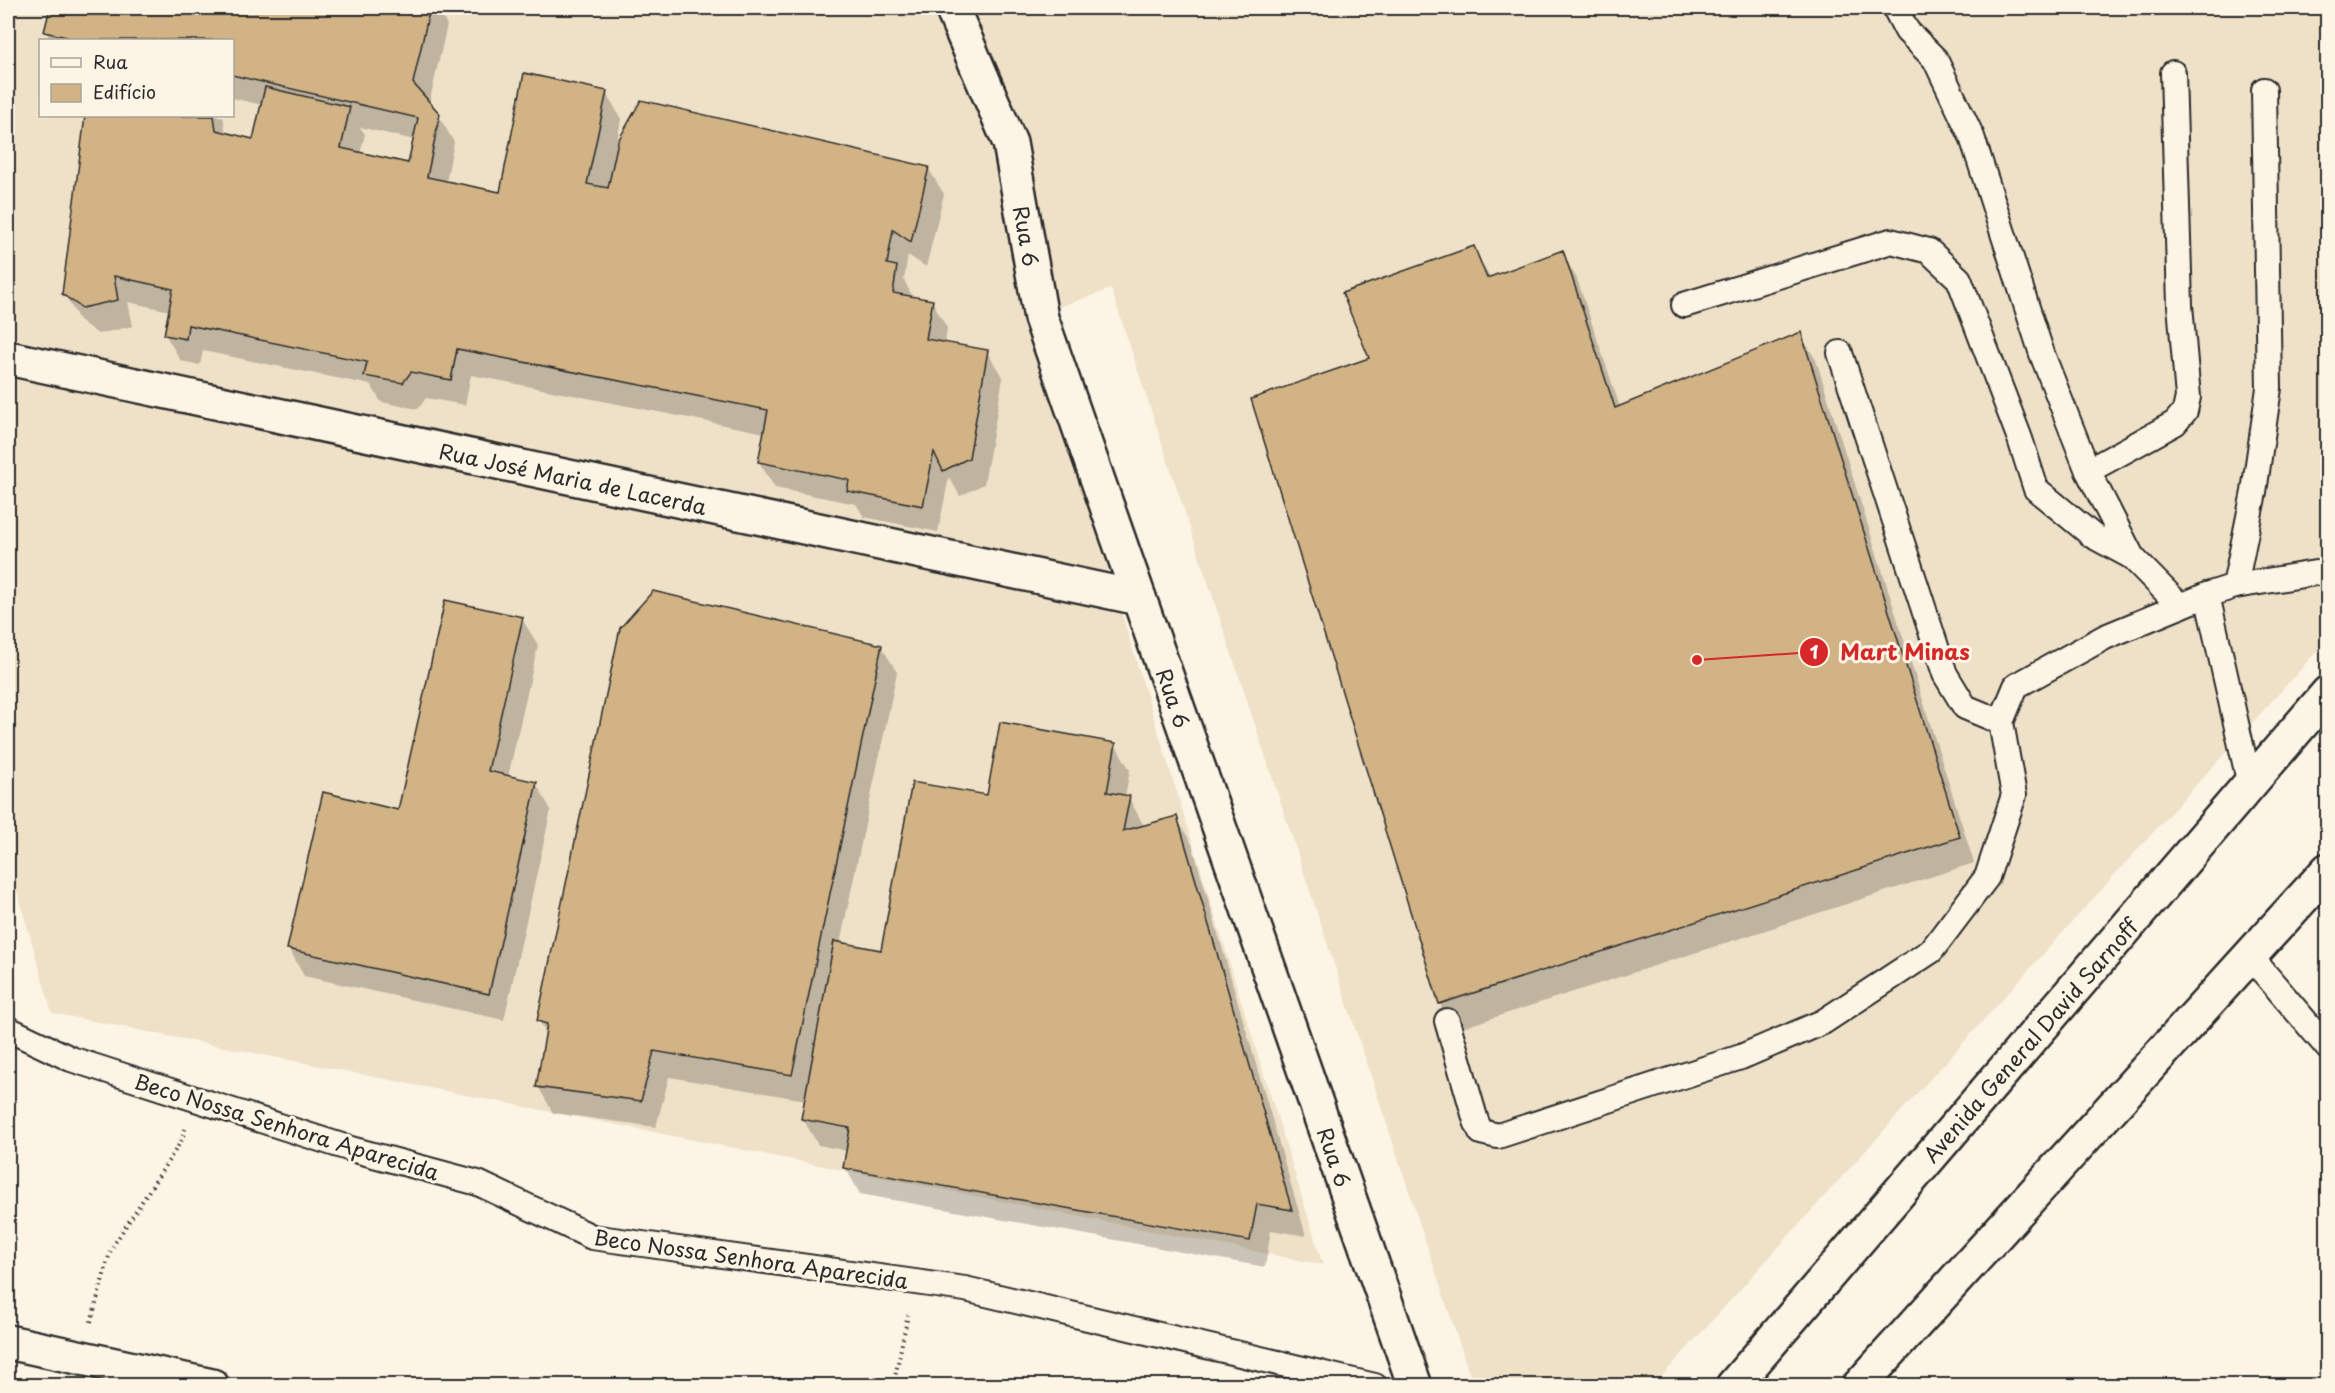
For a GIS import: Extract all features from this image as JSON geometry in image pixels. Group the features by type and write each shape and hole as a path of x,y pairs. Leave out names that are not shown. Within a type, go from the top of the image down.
{"street":[{"name":"Rua 6","path":"952,8 1010,143 1041,318 1415,1386"},
{"name":"Rua José Maria de Lacerda","path":"8,358 1139,598"},
{"name":"Avenida General David Sarnoff","path":"1733,1386 2328,693"},
{"path":"1859,1386 2328,870"},
{"path":"8,1342 212,1386"}],"lane":[{"path":"1895,8 1907,31 1935,59 1972,137 2042,354 2088,471 2132,557 2180,606"},
{"path":"2088,471 2175,423 2185,411 2188,397 2180,305 2173,73"},
{"path":"2235,586 2254,492 2269,388 2264,90"},
{"path":"1684,305 1891,241 1929,251 1959,279 2020,439 2036,489 2092,536 2132,557"},
{"path":"1840,353 1945,674 1965,707 2001,722"},
{"path":"1447,1021 1476,1121 1481,1132 1498,1136 1741,1057 1823,1022 1931,951 1987,877 2014,795 2001,722 2016,686 2105,637 2207,595 2235,586 2328,571"},
{"path":"2207,595 2250,785"},
{"path":"2250,956 2328,1048"},
{"name":"Beco Nossa Senhora Aparecida","path":"8,1029 71,1059 351,1149 478,1183 592,1237 966,1289 1375,1386"}],"path":[{"path":"82,1358 111,1249 182,1140 194,1098"},
{"path":"892,1386 915,1282"}],"shaded area":[{"path":"8,8 2327,8 2327,640 1654,1385 1473,1385 1111,289 1030,317 1323,1265 52,1013 8,860"}],"building":[{"path":"50,8 430,8 413,83 440,114 427,177 500,192 524,73 607,91 587,184 608,188 618,141 641,100 929,167 911,242 893,230 887,264 897,266 893,293 933,300 926,339 988,350 969,458 943,471 934,452 923,506 847,491 849,480 758,462 768,410 457,349 451,380 411,372 403,383 364,376 367,362 188,325 186,339 164,335 173,289 114,276 118,300 82,308 62,294 85,117 214,117 216,130 253,139 265,87 350,107 341,148 408,163 418,118 234,75 234,39 76,39 44,32"},
{"path":"1474,246 1487,278 1563,250 1615,408 1801,332 1960,837 1439,1004 1251,399 1369,358 1342,293"},
{"path":"653,591 882,645 792,1075 654,1051 641,1101 536,1087 547,1024 537,1021 620,628"},
{"path":"445,600 523,617 488,771 537,782 489,994 287,949 323,792 398,810"},
{"path":"1000,722 1116,743 1107,792 1130,796 1123,831 1177,816 1292,1210 1257,1204 1250,1241 843,1168 850,1128 801,1119 834,941 881,950 912,782 987,795"}],"place":[{"name":"Mart Minas","path":"1697,660"}]}
